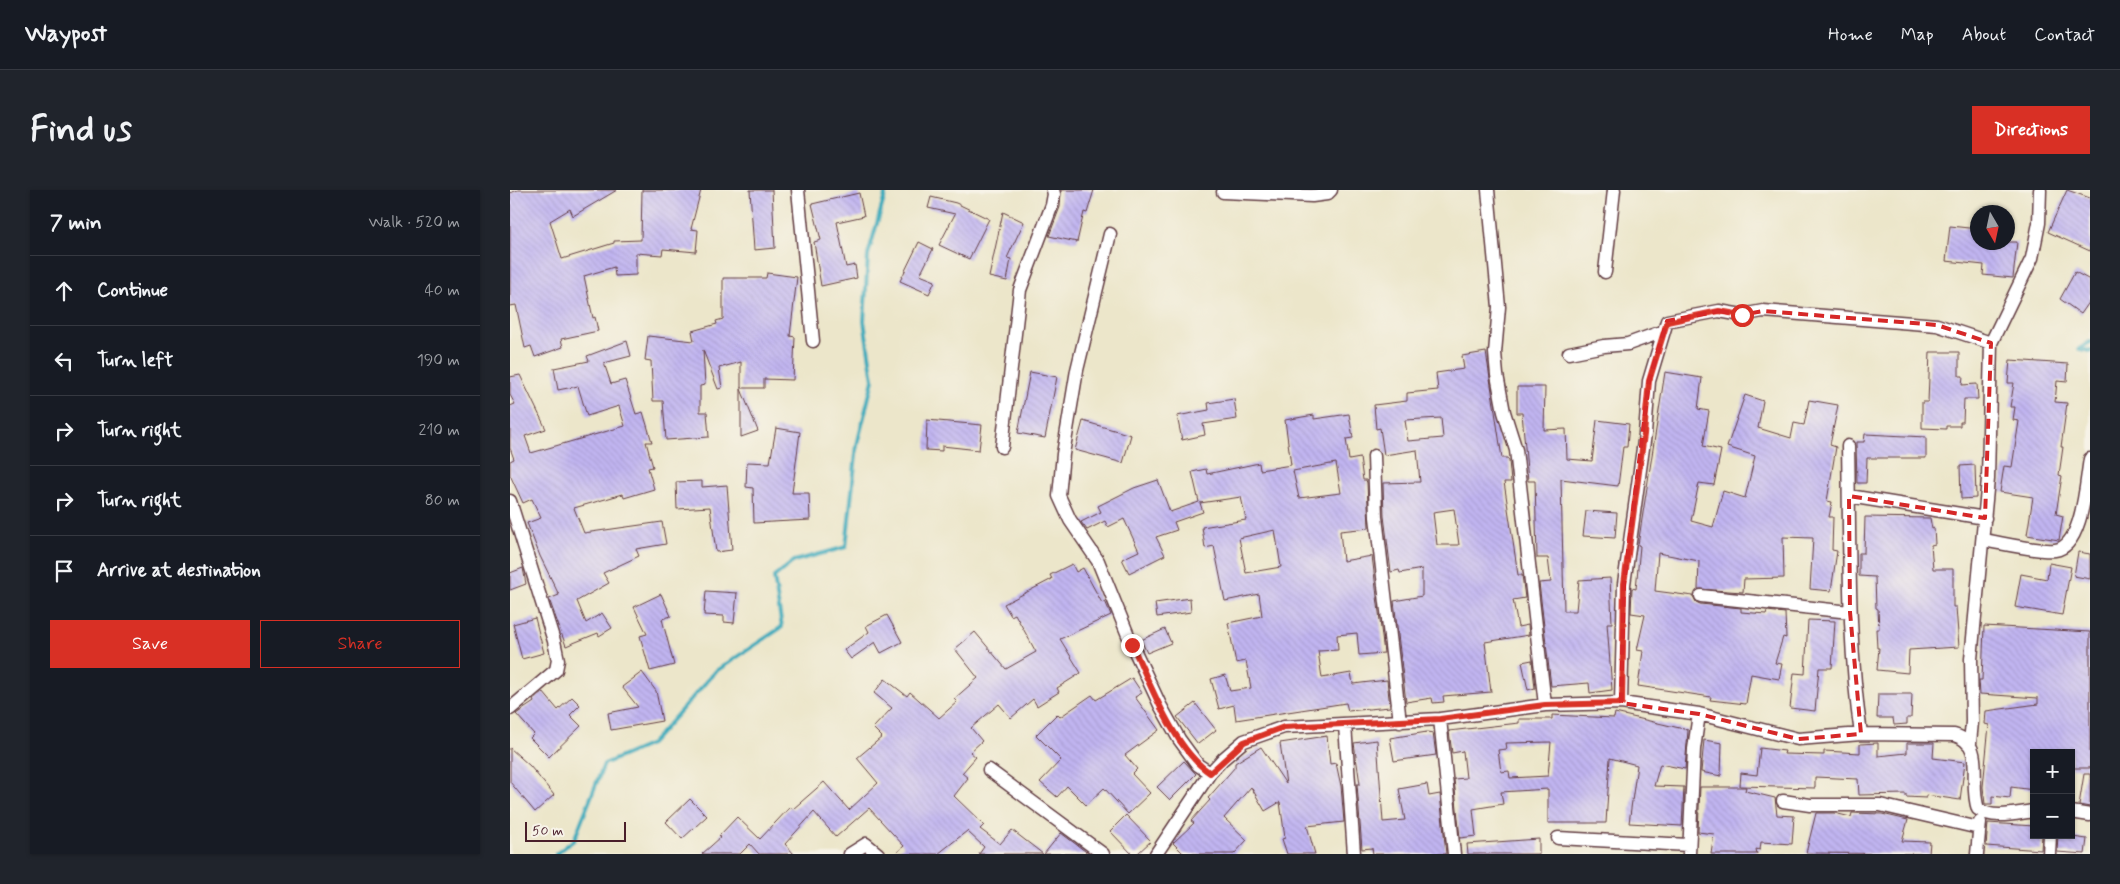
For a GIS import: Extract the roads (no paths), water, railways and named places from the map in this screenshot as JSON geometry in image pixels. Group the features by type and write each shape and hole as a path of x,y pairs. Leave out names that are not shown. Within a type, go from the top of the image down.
{"street":[{"path":"798,190 813,341"},
{"path":"1002,446 1020,290 1052,205 1052,190"},
{"path":"1223,192 1312,196 1327,194 1331,190"},
{"path":"1488,190 1498,307 1495,353 1497,375 1504,412 1516,450 1545,705"},
{"path":"1605,272 1614,190"},
{"path":"2030,811 1998,815 1982,812 1978,809 1975,799 1974,754 1970,743 1972,722 1971,659 1988,479 1991,343 2032,258 2039,223 2040,190"},
{"path":"1110,234 1077,370 1063,454 1059,496 1070,520 1098,561 1132,645 1160,705 1198,765 1210,773"},
{"path":"1622,703 1624,584 1644,434 1649,381 1667,322 1719,311 1742,315 1763,311 1937,325 1991,343"},
{"path":"1569,353 1604,346 1628,344 1664,331"},
{"path":"1848,446 1850,612 1853,683 1861,734"},
{"path":"1374,456 1376,517 1400,722"},
{"path":"1983,540 2054,550 2066,546 2072,541 2077,530 2090,459"},
{"path":"1849,496 1985,518"},
{"path":"510,501 558,660 552,674 510,709"},
{"path":"1701,596 1850,612"},
{"path":"1156,854 1210,773 1244,742 1284,727 1440,719 1545,705 1622,703 1699,714 1798,739 1861,734 1954,735 1970,743"},
{"path":"1558,838 1688,850 1694,749 1699,714"},
{"path":"1440,719 1454,854"},
{"path":"1345,725 1354,854"},
{"path":"990,770 1103,854"},
{"path":"1783,802 1810,805 1880,805 1979,828"},
{"path":"1977,854 1982,812"},
{"path":"2075,813 2090,815"},
{"path":"2049,854 2050,839"},
{"path":"850,854 866,844 878,854"}],"waterway":[{"path":"556,854 574,840 604,764 651,744 716,671 782,627 774,577 794,561 846,547 857,445 873,380 864,321 868,255 885,195 884,190"},
{"path":"2079,349 2090,342"},
{"path":"2080,349 2090,351"}]}
